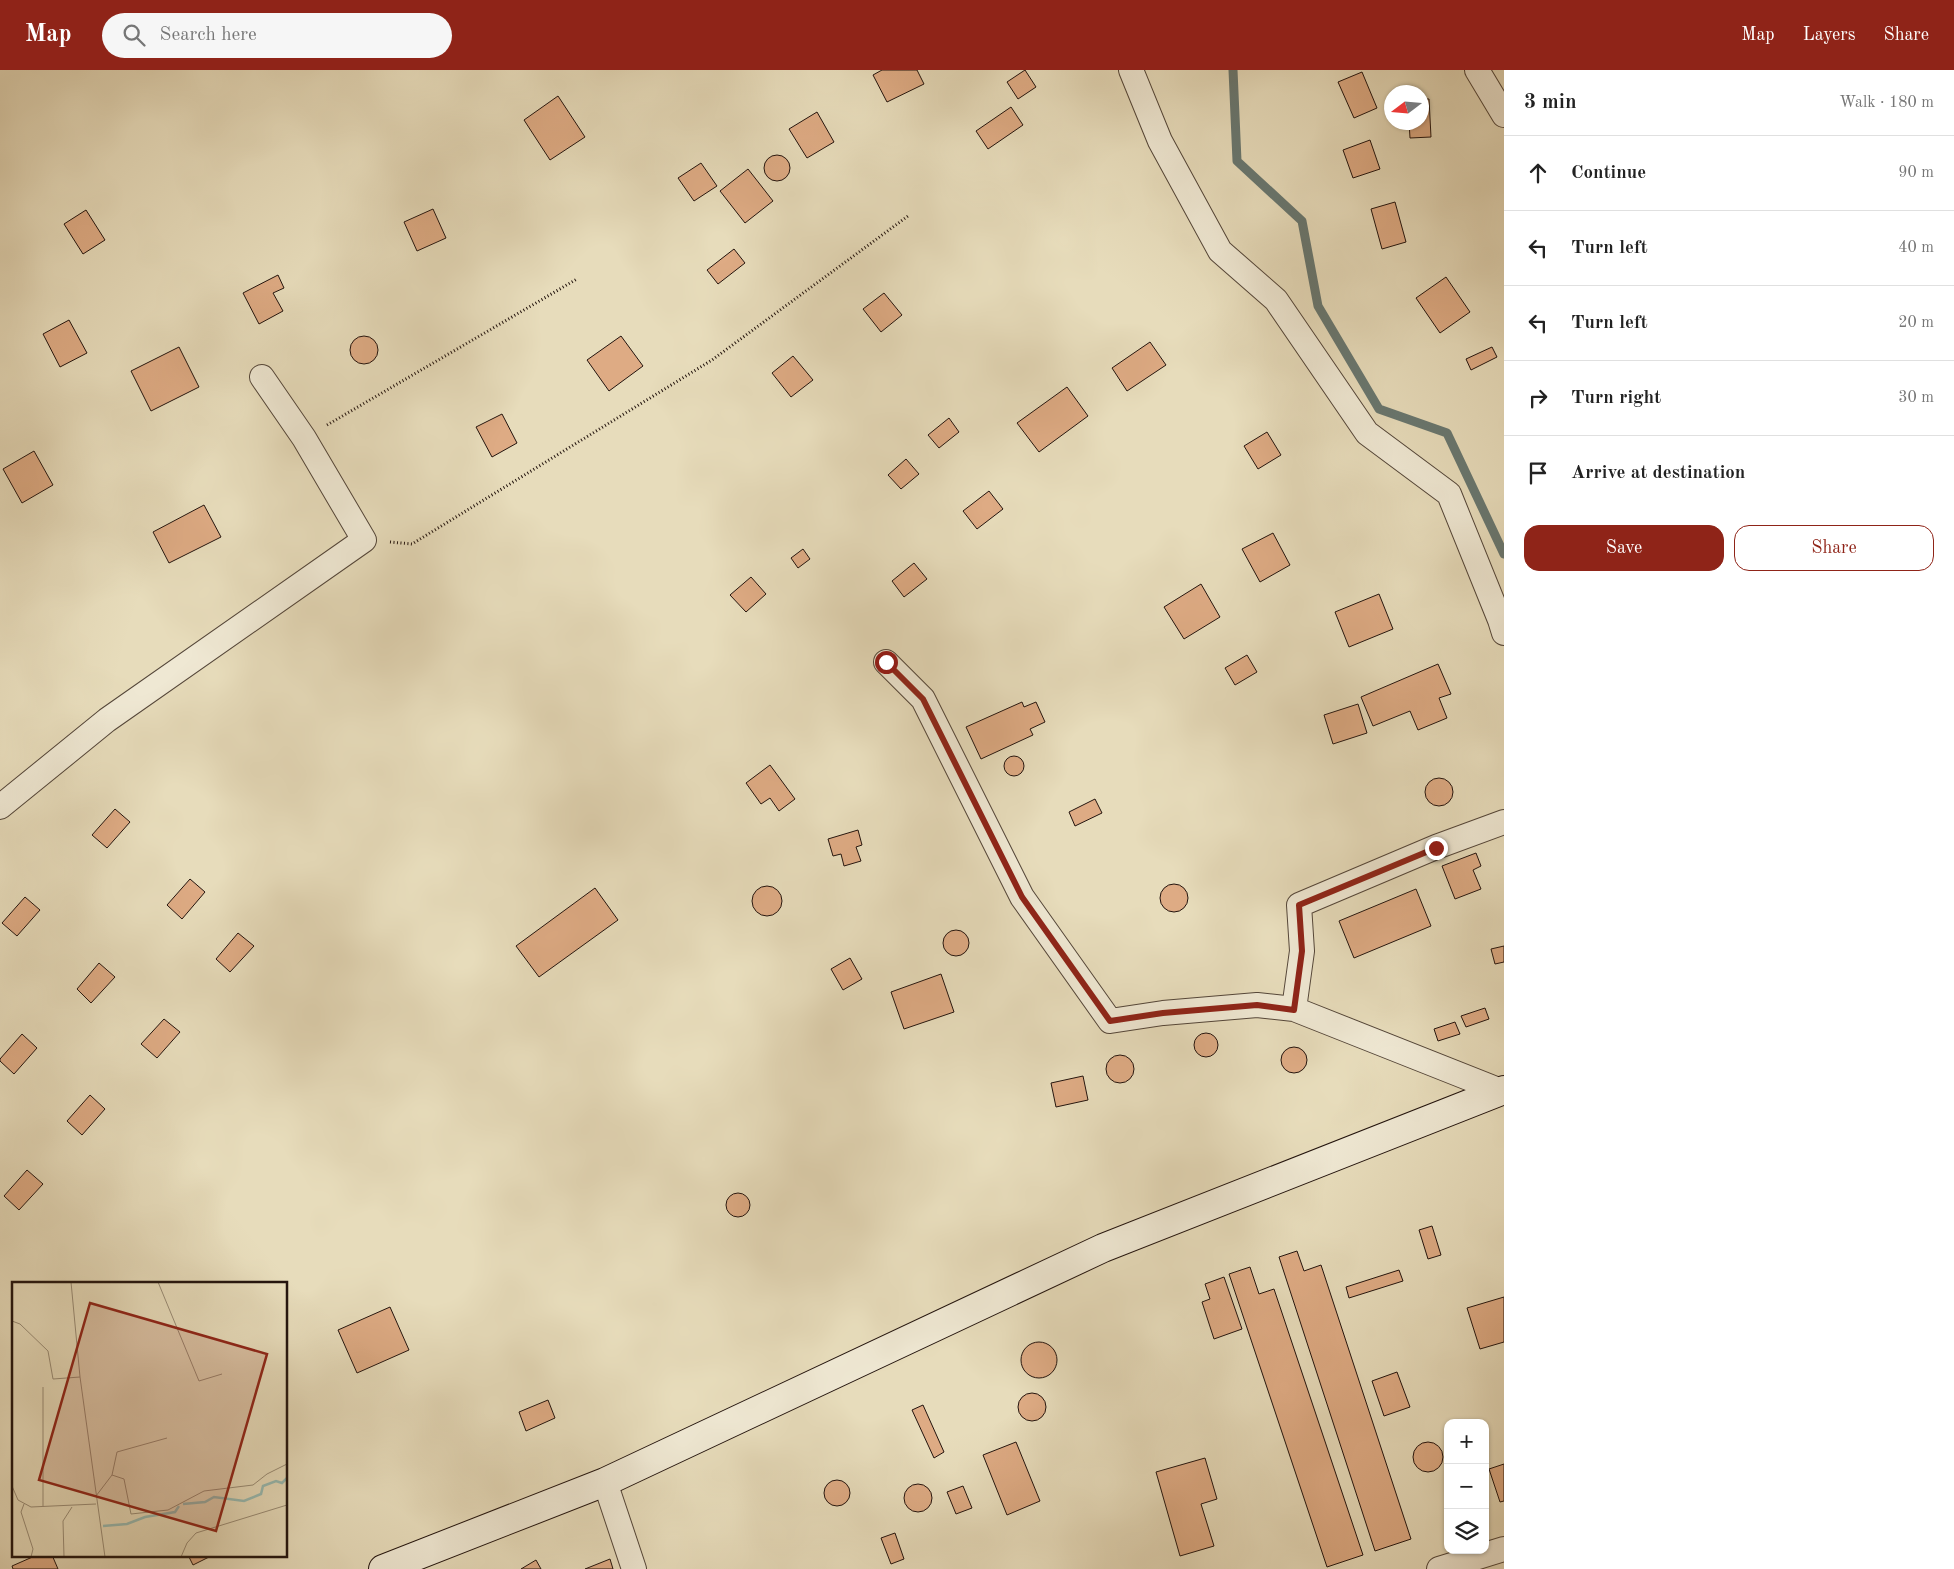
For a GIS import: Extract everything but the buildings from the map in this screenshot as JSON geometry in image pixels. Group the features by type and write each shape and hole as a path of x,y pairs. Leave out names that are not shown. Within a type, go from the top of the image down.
{"main road":[{"path":"383,1569 604,1482 1103,1248 1502,1091"}],"street":[{"path":"1131,70 1160,142 1220,251 1276,300 1368,433 1449,494 1504,633"},
{"path":"1477,70 1504,115"},
{"path":"0,807 107,720 364,540 304,438 262,377"},
{"path":"886,662 923,699 1022,897 1110,1021 1163,1013 1257,1005 1294,1010 1502,1091"},
{"path":"1294,1010 1302,951 1299,905 1504,822"},
{"path":"604,1482 634,1569"},
{"path":"1439,1569 1504,1548"}],"path":[{"path":"364,540 412,544 712,360 908,216"},
{"path":"304,438 577,279"}],"waterway":[{"path":"1233,70 1237,161 1302,221 1318,306 1379,409 1447,433 1504,554"}],"route":[{"path":"886,662 923,699 1022,897 1110,1021 1163,1013 1257,1005 1294,1010 1302,951 1299,905 1436,848"}]}
